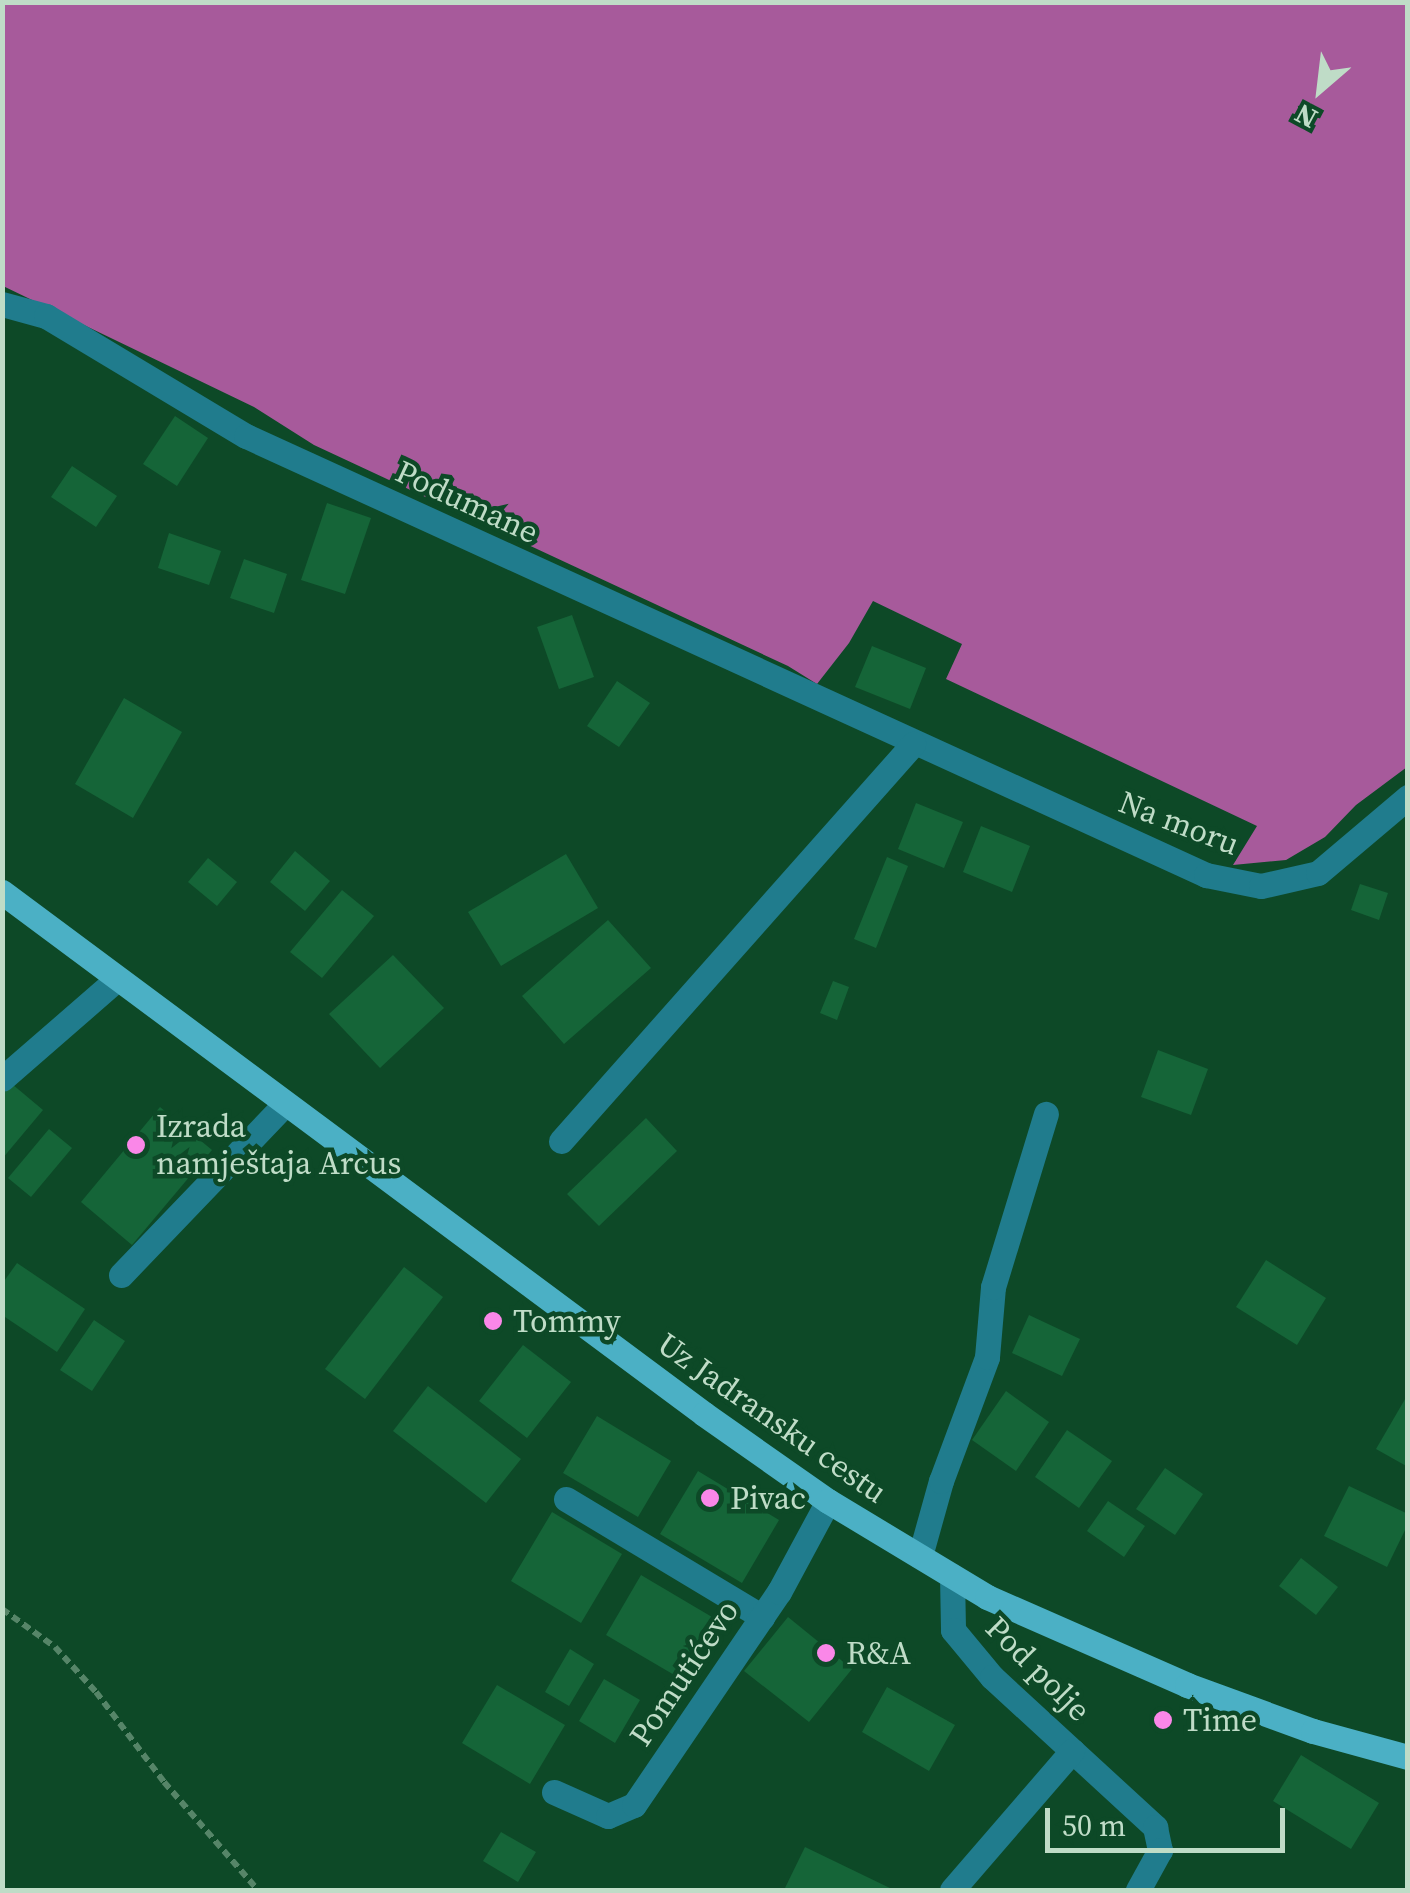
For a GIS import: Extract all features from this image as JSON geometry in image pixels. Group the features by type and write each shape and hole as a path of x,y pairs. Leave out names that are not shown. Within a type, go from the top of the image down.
{"main road":[{"name":"Uz Jadransku cestu","path":"2,892 704,1414 828,1501 987,1598 1188,1685 1313,1731 1408,1757"}],"street":[{"name":"Podumane","path":"2,304 46,316 246,436 913,744"},
{"name":"Na moru","path":"913,744 1206,875 1260,886 1318,873 1408,796"},
{"path":"562,1141 913,744"},
{"path":"2,1079 116,980"},
{"path":"121,1275 286,1104"},
{"path":"920,1556 941,1480 987,1357 993,1286 1046,1114"},
{"path":"566,1500 762,1617"},
{"name":"Pomutićevo","path":"554,1792 608,1816 634,1805 762,1617 828,1501"},
{"name":"Pod polje","path":"952,1576 953,1630 992,1678 1154,1826 1160,1850 1138,1890"},
{"name":"Pod polje","path":"952,1890 1072,1750"}],"path":[{"path":"2,1609 55,1647 96,1692 164,1782 258,1890"}],"shaded area":[{"path":"2,3 1407,3 1407,767 1356,805 1325,837 1286,860 1233,865 1257,826 946,679 962,644 873,601 849,643 817,684 788,666 314,445 254,407 3,286"}],"building":[{"path":"175,416 208,438 177,486 143,464"},
{"path":"72,466 117,496 96,527 51,497"},
{"path":"327,503 371,518 345,594 301,580"},
{"path":"169,533 221,551 209,585 158,568"},
{"path":"244,559 287,574 274,613 230,598"},
{"path":"572,615 594,677 559,689 537,627"},
{"path":"872,646 926,668 910,709 855,687"},
{"path":"617,681 650,703 619,747 587,726"},
{"path":"124,698 182,732 133,818 75,784"},
{"path":"916,803 963,822 944,868 898,849"},
{"path":"981,826 1030,846 1012,892 963,872"},
{"path":"295,851 330,881 305,911 270,882"},
{"path":"566,854 598,908 501,966 468,912"},
{"path":"887,857 908,866 876,948 854,939"},
{"path":"208,858 237,882 217,906 188,882"},
{"path":"1360,884 1388,893 1379,920 1351,910"},
{"path":"342,890 374,916 322,978 290,952"},
{"path":"608,920 651,968 564,1044 522,996"},
{"path":"393,955 444,1008 380,1068 329,1014"},
{"path":"833,981 849,987 837,1020 820,1013"},
{"path":"1158,1050 1208,1069 1191,1115 1141,1097"},
{"path":"12,1084 43,1110 2,1159 2,1095"},
{"path":"160,1107 212,1150 132,1245 81,1202"},
{"path":"646,1118 677,1151 599,1226 567,1194"},
{"path":"49,1129 72,1148 31,1197 8,1178"},
{"path":"1266,1260 1326,1298 1297,1345 1236,1307"},
{"path":"17,1263 85,1309 57,1352 2,1315 2,1284"},
{"path":"404,1267 443,1297 365,1399 325,1369"},
{"path":"1029,1315 1080,1339 1062,1376 1012,1353"},
{"path":"94,1320 125,1341 92,1391 60,1370"},
{"path":"523,1345 571,1382 527,1438 479,1401"},
{"path":"428,1386 521,1459 486,1503 393,1431"},
{"path":"1006,1391 1049,1422 1016,1471 972,1440"},
{"path":"1408,1394 1408,1467 1376,1449"},
{"path":"597,1416 671,1461 638,1517 563,1473"},
{"path":"1067,1430 1112,1461 1079,1508 1035,1477"},
{"path":"1165,1468 1203,1494 1175,1535 1136,1509"},
{"path":"698,1471 779,1520 742,1583 660,1534"},
{"path":"1349,1486 1408,1514 1408,1524 1387,1567 1324,1536"},
{"path":"1108,1501 1145,1526 1124,1557 1087,1531"},
{"path":"552,1512 622,1554 581,1623 511,1581"},
{"path":"1301,1558 1338,1587 1316,1615 1279,1586"},
{"path":"641,1575 712,1617 676,1676 606,1635"},
{"path":"788,1617 852,1669 809,1722 744,1671"},
{"path":"570,1649 594,1664 569,1706 545,1692"},
{"path":"604,1679 640,1700 615,1743 579,1721"},
{"path":"497,1685 565,1725 530,1784 462,1743"},
{"path":"887,1687 955,1725 929,1771 862,1732"},
{"path":"1301,1755 1379,1803 1351,1849 1273,1801"},
{"path":"501,1832 536,1852 518,1882 483,1861"},
{"path":"805,1847 894,1890 784,1890"}],"place":[{"name":"Izrada namještaja Arcus","path":"136,1145"},
{"name":"Tommy","path":"493,1321"},
{"name":"Pivac","path":"710,1498"},
{"name":"R&A","path":"826,1653"},
{"name":"Time","path":"1163,1720"}]}
